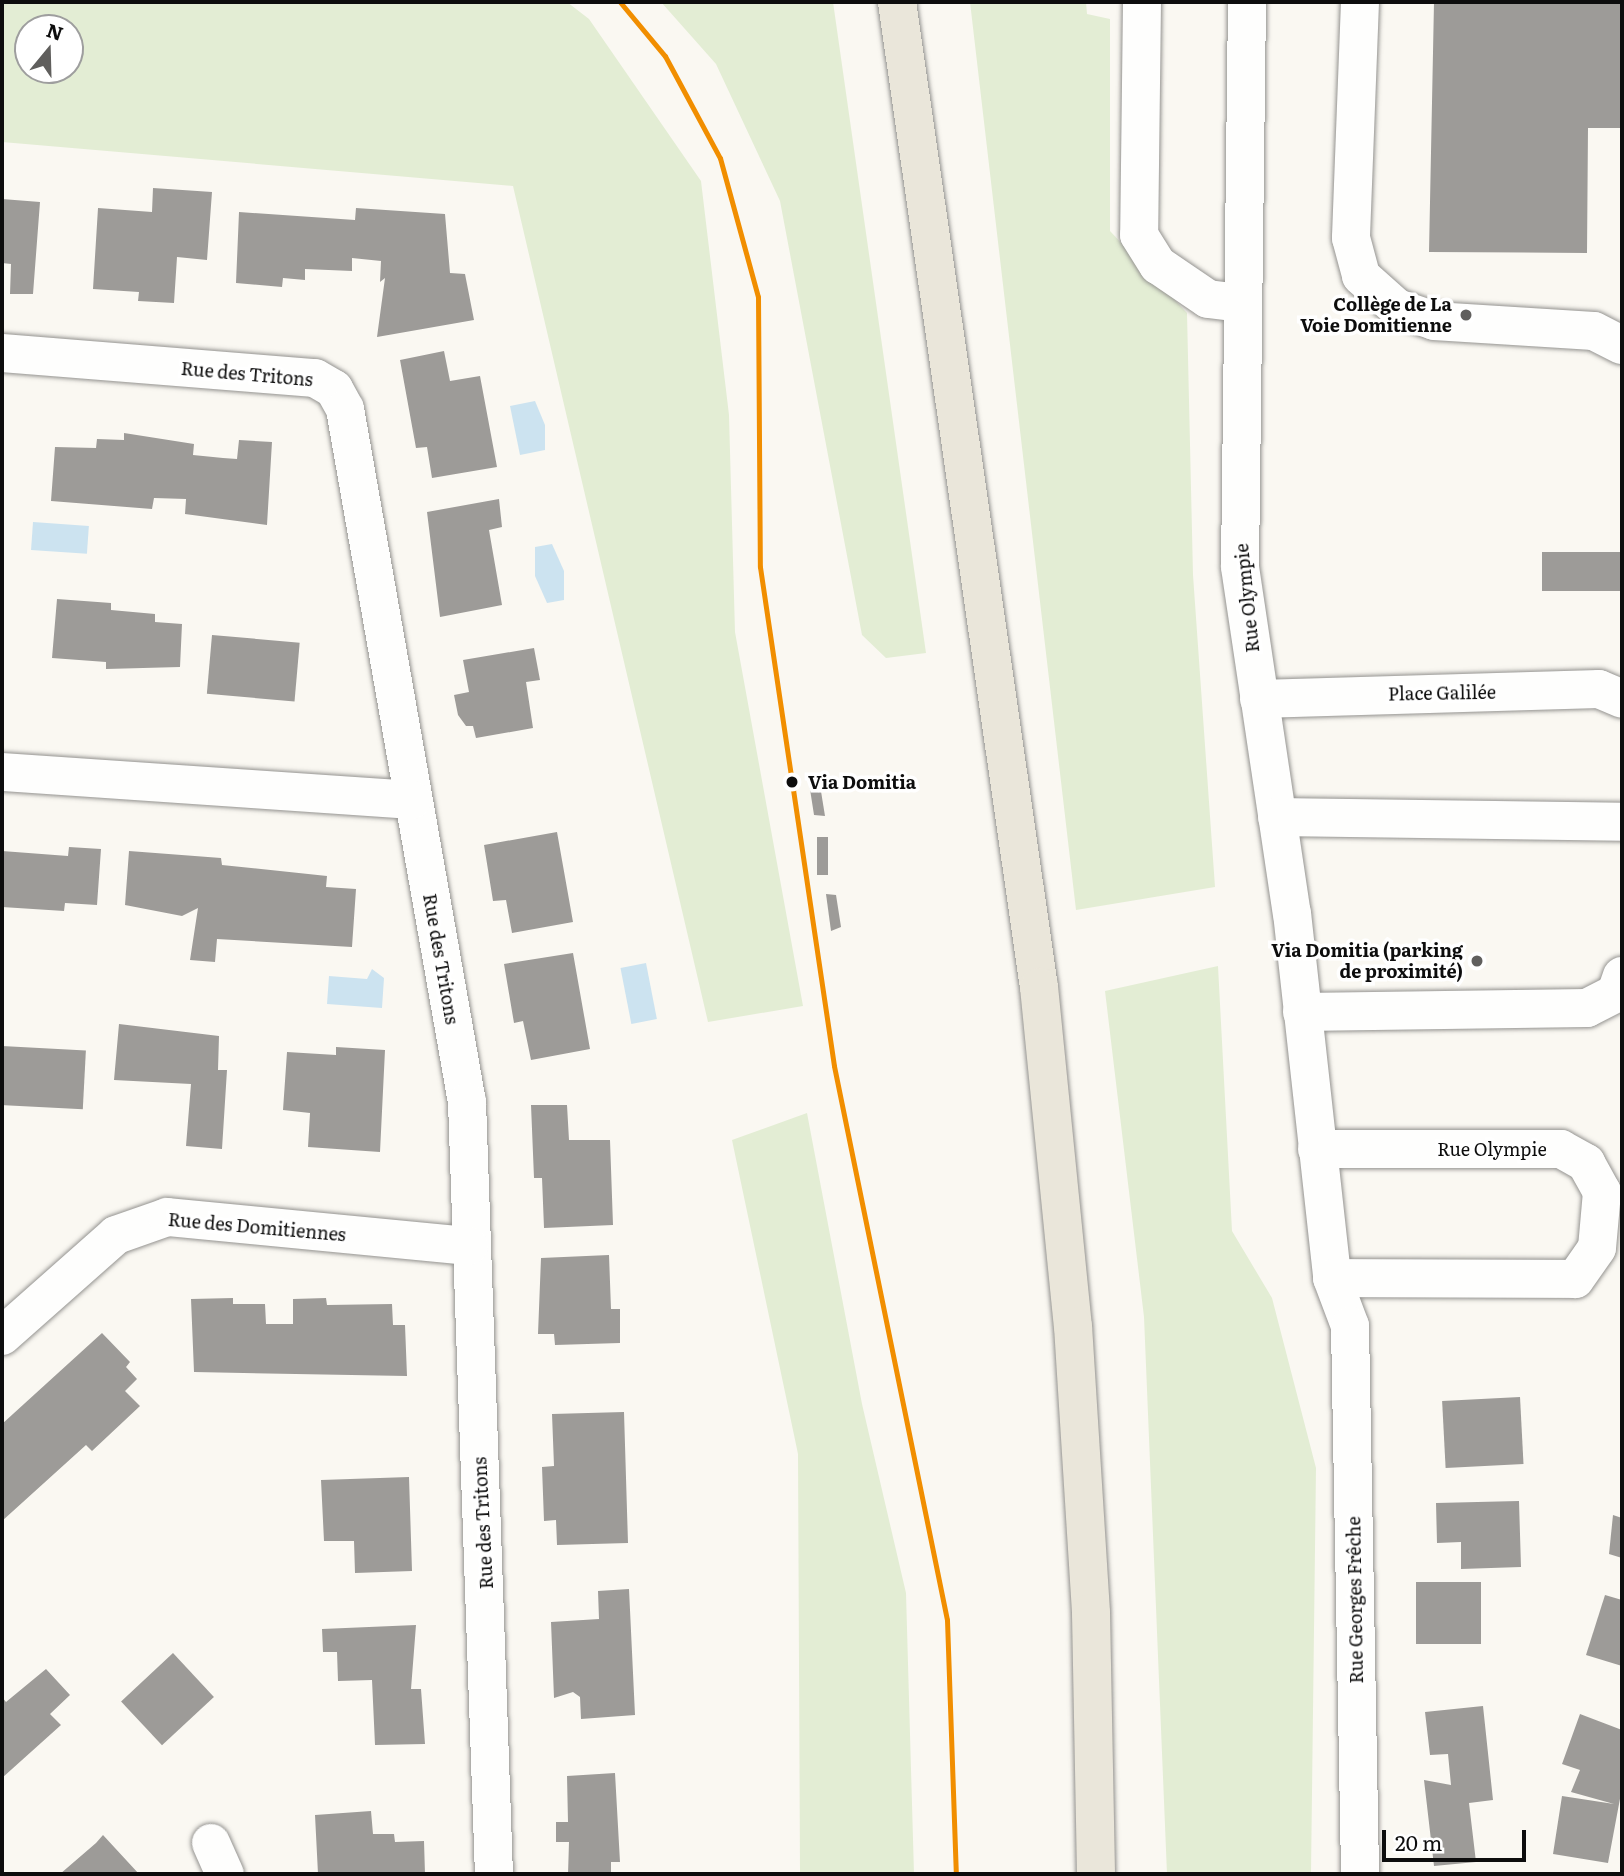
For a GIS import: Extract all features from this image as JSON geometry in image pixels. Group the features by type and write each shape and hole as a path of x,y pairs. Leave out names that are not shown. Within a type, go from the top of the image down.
{"main road":[{"path":"897,2 1039,987 1073,1326 1091,1613 1096,1874"}],"street":[{"path":"1142,2 1139,236 1158,265 1208,299 1243,303"},
{"name":"Rue Olympie","path":"1247,2 1240,567 1277,817 1332,1278 1350,1326"},
{"path":"1360,2 1351,238 1361,276 1397,307 1434,321 1594,331 1622,345"},
{"name":"Rue des Tritons","path":"2,353 316,378 334,389 345,408 467,1102 469,1246 494,1874"},
{"name":"Place Galilée","path":"1259,699 1600,689 1622,699"},
{"path":"2,772 412,800"},
{"path":"1277,817 1622,822"},
{"path":"1301,1012 1587,1008 1616,993 1622,976"},
{"name":"Rue Olympie","path":"1317,1149 1560,1149 1586,1163 1602,1192 1610,1248 1575,1279 1332,1278"},
{"name":"Rue des Domitiennes","path":"2,1336 116,1236 167,1217 469,1246"},
{"name":"Rue Georges Frêche","path":"1350,1326 1360,1874"}],"green space":[{"path":"2,2 567,2 589,19 701,181 729,415 735,632 803,1006 708,1022 513,186 2,142"},
{"path":"661,2 833,2 926,653 886,658 862,635 780,201 716,64"},
{"path":"970,2 1086,2 1087,14 1110,19 1110,231 1187,313 1193,575 1215,887 1076,910"},
{"path":"1218,966 1232,1231 1272,1298 1316,1468 1311,1874 1167,1874 1144,1317 1105,991"},
{"path":"807,1113 862,1404 906,1593 914,1874 800,1874 798,1454 732,1140"}],"water":[{"path":"535,401 545,425 545,450 520,455 510,406"},
{"path":"33,522 89,526 87,554 31,550"},
{"path":"552,544 564,571 564,600 547,603 535,576 535,547"},
{"path":"646,963 657,1019 631,1024 620,968"},
{"path":"372,969 384,978 382,1008 327,1004 329,976 367,979"}],"building":[{"path":"1434,2 1622,2 1622,128 1588,128 1587,253 1429,252"},
{"path":"153,188 212,192 207,260 177,257 174,303 138,301 139,292 93,289 98,208 152,212"},
{"path":"2,199 40,202 33,294 10,294 11,264 2,263"},
{"path":"356,208 445,214 450,273 465,274 474,320 377,337 385,278 380,282 381,261 352,258 352,271 305,269 305,280 283,278 282,287 236,283 239,212 355,220"},
{"path":"444,351 450,381 480,376 497,467 432,478 427,447 416,448 400,360"},
{"path":"124,433 194,444 193,455 237,459 239,440 272,442 267,525 185,514 186,499 154,498 152,509 51,501 55,447 96,448 97,439 124,440"},
{"path":"499,499 502,527 489,530 502,605 440,617 427,512"},
{"path":"1542,552 1622,552 1622,591 1542,591"},
{"path":"57,599 111,603 111,610 155,614 155,622 182,624 180,667 106,669 106,662 52,658"},
{"path":"212,635 300,643 295,701 207,694"},
{"path":"534,648 540,680 526,682 533,728 476,738 473,726 466,726 458,715 454,695 469,692 463,660"},
{"path":"819,779 825,816 814,815 809,783"},
{"path":"557,832 573,922 512,933 506,900 493,901 484,845"},
{"path":"817,837 828,837 828,875 817,875"},
{"path":"69,847 101,849 97,905 65,903 64,911 2,907 2,851 68,856"},
{"path":"129,851 221,858 222,865 327,876 326,887 356,889 352,947 217,939 215,962 190,960 198,908 182,916 125,905"},
{"path":"826,894 836,895 841,927 831,931"},
{"path":"573,953 590,1049 531,1060 523,1021 514,1023 504,964"},
{"path":"119,1024 219,1036 218,1070 227,1070 222,1149 186,1146 191,1084 114,1080"},
{"path":"2,1046 86,1050 83,1109 2,1105"},
{"path":"336,1047 385,1050 380,1152 308,1147 310,1113 283,1110 287,1052 336,1055"},
{"path":"531,1105 567,1105 569,1140 610,1140 613,1225 544,1228 542,1178 534,1178"},
{"path":"609,1255 611,1309 620,1309 620,1343 555,1345 554,1334 538,1334 541,1258"},
{"path":"233,1298 233,1304 265,1304 266,1324 293,1324 293,1299 326,1298 327,1305 392,1304 393,1325 405,1325 407,1376 194,1372 191,1299"},
{"path":"102,1333 130,1362 126,1367 137,1379 125,1391 140,1406 92,1451 86,1445 2,1521 2,1424"},
{"path":"1520,1397 1524,1464 1446,1468 1442,1401"},
{"path":"624,1412 628,1543 557,1545 556,1520 544,1521 542,1467 554,1466 552,1414"},
{"path":"409,1477 412,1571 355,1573 354,1541 324,1541 321,1480"},
{"path":"1519,1501 1521,1567 1461,1569 1461,1542 1437,1543 1436,1503"},
{"path":"1613,1515 1622,1518 1622,1558 1609,1554"},
{"path":"1416,1582 1481,1582 1481,1644 1416,1644"},
{"path":"629,1589 635,1715 581,1719 580,1697 573,1692 554,1698 551,1622 599,1619 598,1591"},
{"path":"1605,1595 1622,1600 1622,1666 1586,1655"},
{"path":"416,1625 411,1689 421,1689 425,1744 375,1745 372,1680 338,1681 337,1652 323,1652 322,1629"},
{"path":"173,1653 214,1697 162,1745 121,1701"},
{"path":"46,1669 70,1695 50,1714 61,1725 2,1778 2,1697 6,1702"},
{"path":"1483,1706 1493,1800 1469,1803 1476,1862 1434,1866 1424,1780 1451,1785 1448,1754 1430,1755 1425,1712"},
{"path":"1580,1714 1622,1730 1622,1788 1608,1863 1553,1854 1562,1796 1614,1804 1571,1792 1580,1770 1562,1764"},
{"path":"615,1773 620,1862 611,1862 611,1874 568,1874 569,1842 556,1842 556,1822 568,1822 567,1776"},
{"path":"371,1811 373,1834 394,1834 395,1842 424,1841 425,1874 318,1874 315,1815"},
{"path":"103,1835 139,1874 60,1874 96,1843"}],"transit line":[{"path":"620,2 665,56 720,158 758,297 760,567 834,1066 947,1620 956,1874"}],"place":[{"name":"Collège de La Voie Domitienne","path":"1466,315"},
{"name":"Via Domitia","path":"792,782"},
{"name":"Via Domitia (parking de proximité)","path":"1477,961"}]}
